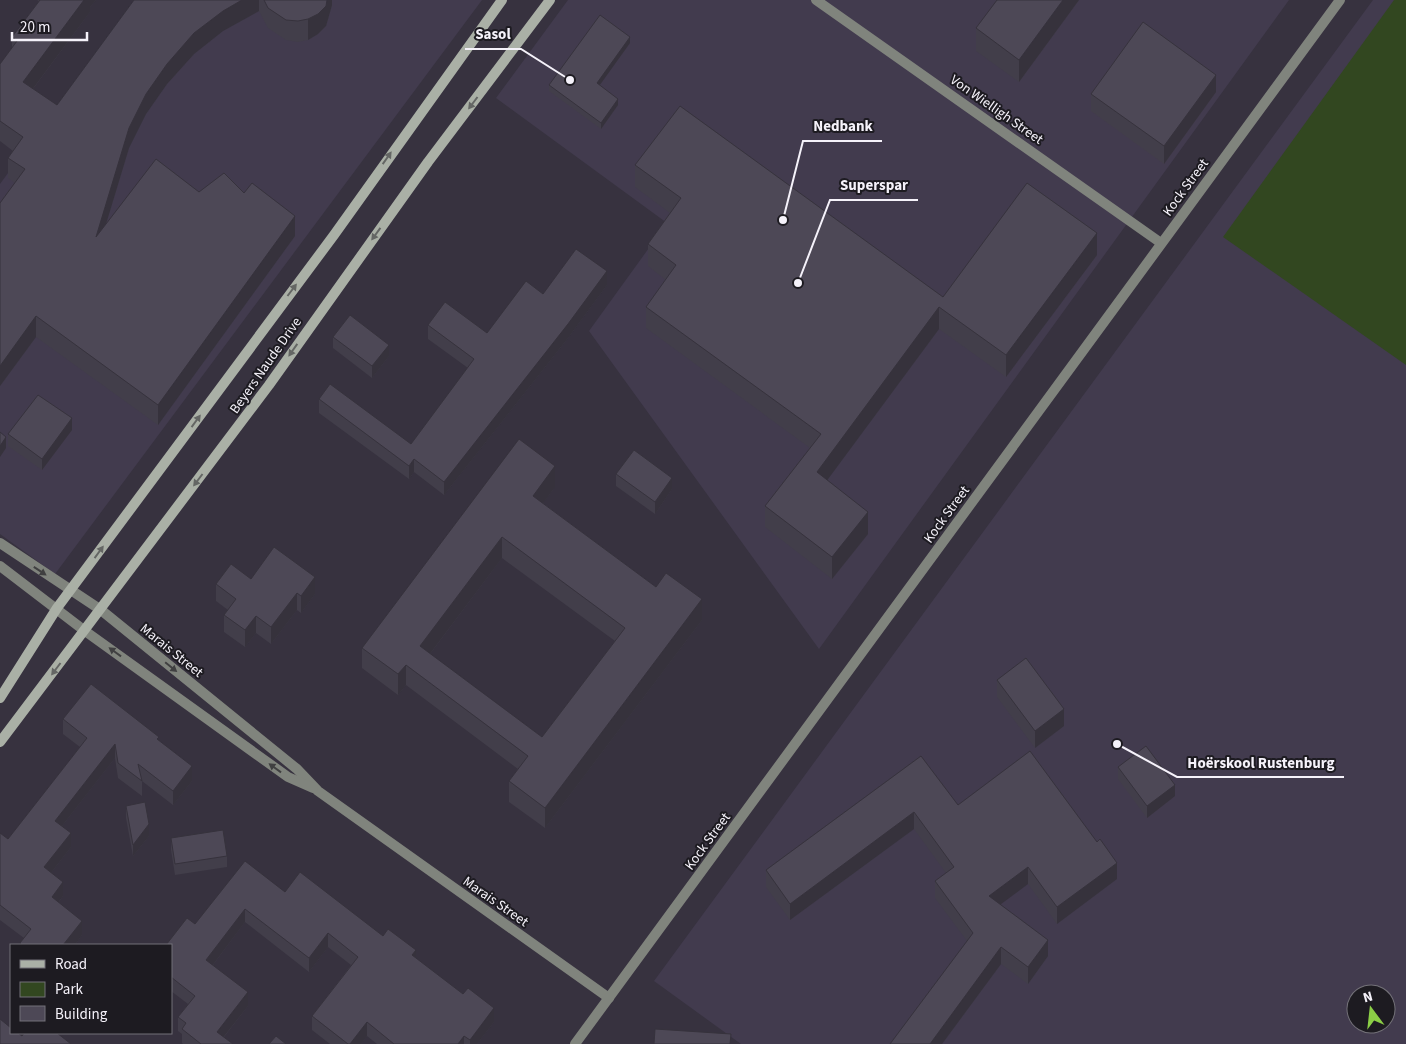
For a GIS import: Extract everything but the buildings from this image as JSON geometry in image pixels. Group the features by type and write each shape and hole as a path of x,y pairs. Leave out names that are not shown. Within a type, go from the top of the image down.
{"street":[{"name":"Beyers Naude Drive","path":"0,698 57,608 334,235 502,0"},
{"name":"Beyers Naude Drive","path":"0,742 269,385 428,162 550,0"},
{"name":"Von Wielligh Street","path":"816,0 1161,243"},
{"name":"Kock Street","path":"575,1044 1340,0"},
{"name":"Marais Street","path":"0,544 101,610 297,769 318,791"},
{"name":"Marais Street","path":"0,566 288,777 318,791 609,998"}],"shaded area":[{"path":"134,0 482,0 55,574 0,534 0,184"},
{"path":"568,0 1289,0 819,649 589,331 667,223 496,98"},
{"path":"1373,0 1406,0 1406,1044 741,1044 654,981"}],"green space":[{"path":"1394,0 1406,0 1406,365 1223,237"}],"place":[{"name":"Sasol","path":"570,80"},
{"name":"Nedbank","path":"783,220"},
{"name":"Superspar","path":"798,283"},
{"name":"Hoërskool Rustenburg","path":"1117,744"}]}
